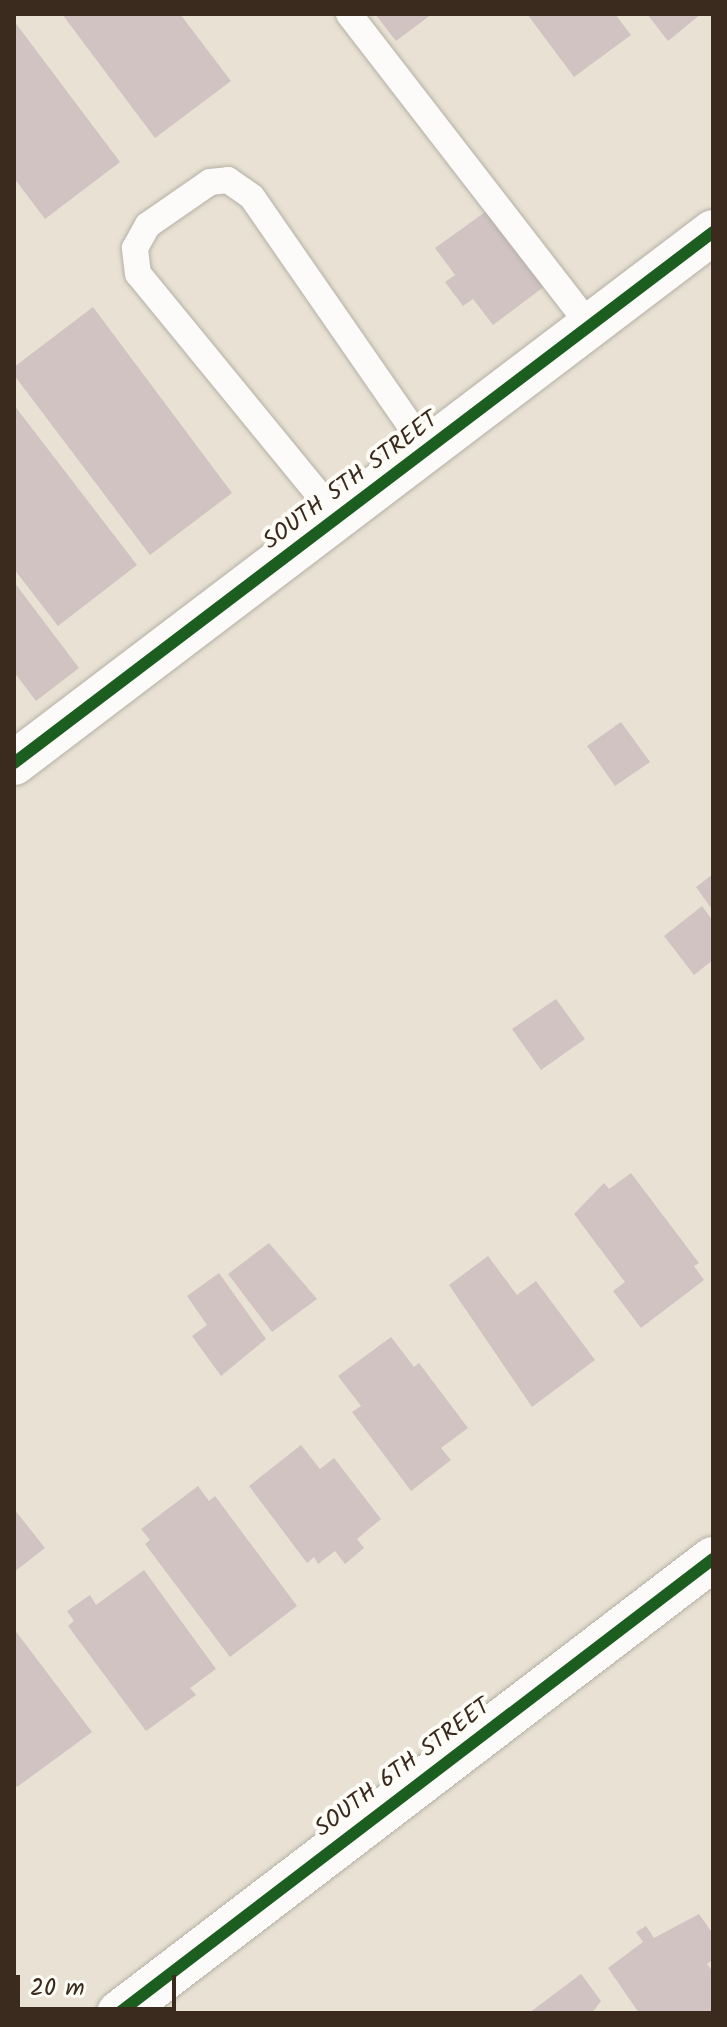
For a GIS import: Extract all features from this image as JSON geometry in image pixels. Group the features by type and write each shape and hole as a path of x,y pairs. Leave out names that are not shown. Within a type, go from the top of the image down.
{"street":[{"name":"SOUTH 5TH STREET","path":"14,763 713,232"},
{"name":"SOUTH 6TH STREET","path":"119,2013 713,1559"}],"lane":[{"path":"349,14 590,326"},
{"path":"338,518 138,274 135,248 148,225 210,182 228,180 252,197 427,450"}],"building":[{"path":"62,14 180,14 231,81 155,138"},
{"path":"375,14 432,14 396,41"},
{"path":"527,14 615,14 631,35 574,77"},
{"path":"647,14 701,14 668,41"},
{"path":"14,21 120,162 45,219 14,178"},
{"path":"488,210 545,286 493,325 473,299 463,306 445,282 455,275 435,248"},
{"path":"93,307 232,493 150,555 14,375 14,367"},
{"path":"14,405 137,565 58,626 14,569"},
{"path":"14,582 79,668 36,701 14,672"},
{"path":"621,722 650,762 615,786 587,746"},
{"path":"713,874 713,911 696,887"},
{"path":"702,906 713,921 713,960 694,975 664,936"},
{"path":"556,999 585,1039 541,1070 512,1029"},
{"path":"631,1173 699,1263 694,1266 704,1280 641,1328 613,1291 625,1282 574,1214 604,1183 609,1189"},
{"path":"269,1243 317,1299 272,1332 228,1274"},
{"path":"488,1256 517,1295 536,1281 595,1360 532,1407 449,1285"},
{"path":"219,1273 266,1339 221,1376 192,1336 207,1325 187,1296"},
{"path":"391,1337 414,1367 419,1363 468,1428 441,1448 451,1460 411,1491 352,1412 361,1406 338,1376"},
{"path":"301,1445 320,1469 334,1458 381,1519 357,1539 364,1548 345,1564 335,1551 318,1564 314,1557 307,1563 249,1486"},
{"path":"198,1486 209,1501 215,1496 297,1606 230,1657 145,1544 150,1540 141,1529"},
{"path":"14,1509 45,1548 14,1572"},
{"path":"144,1570 216,1669 190,1688 196,1695 146,1731 68,1626 74,1621 67,1611 90,1595 96,1605"},
{"path":"14,1629 92,1732 17,1787 14,1783"},
{"path":"699,1914 713,1934 713,1959 707,1964 713,1972 713,2013 639,2013 608,1968 643,1942 636,1932 646,1926 654,1938"},
{"path":"581,1974 601,2001 592,2013 529,2013"}],"cycle path":[{"path":"14,763 713,232"},
{"path":"119,2013 713,1559"}]}
